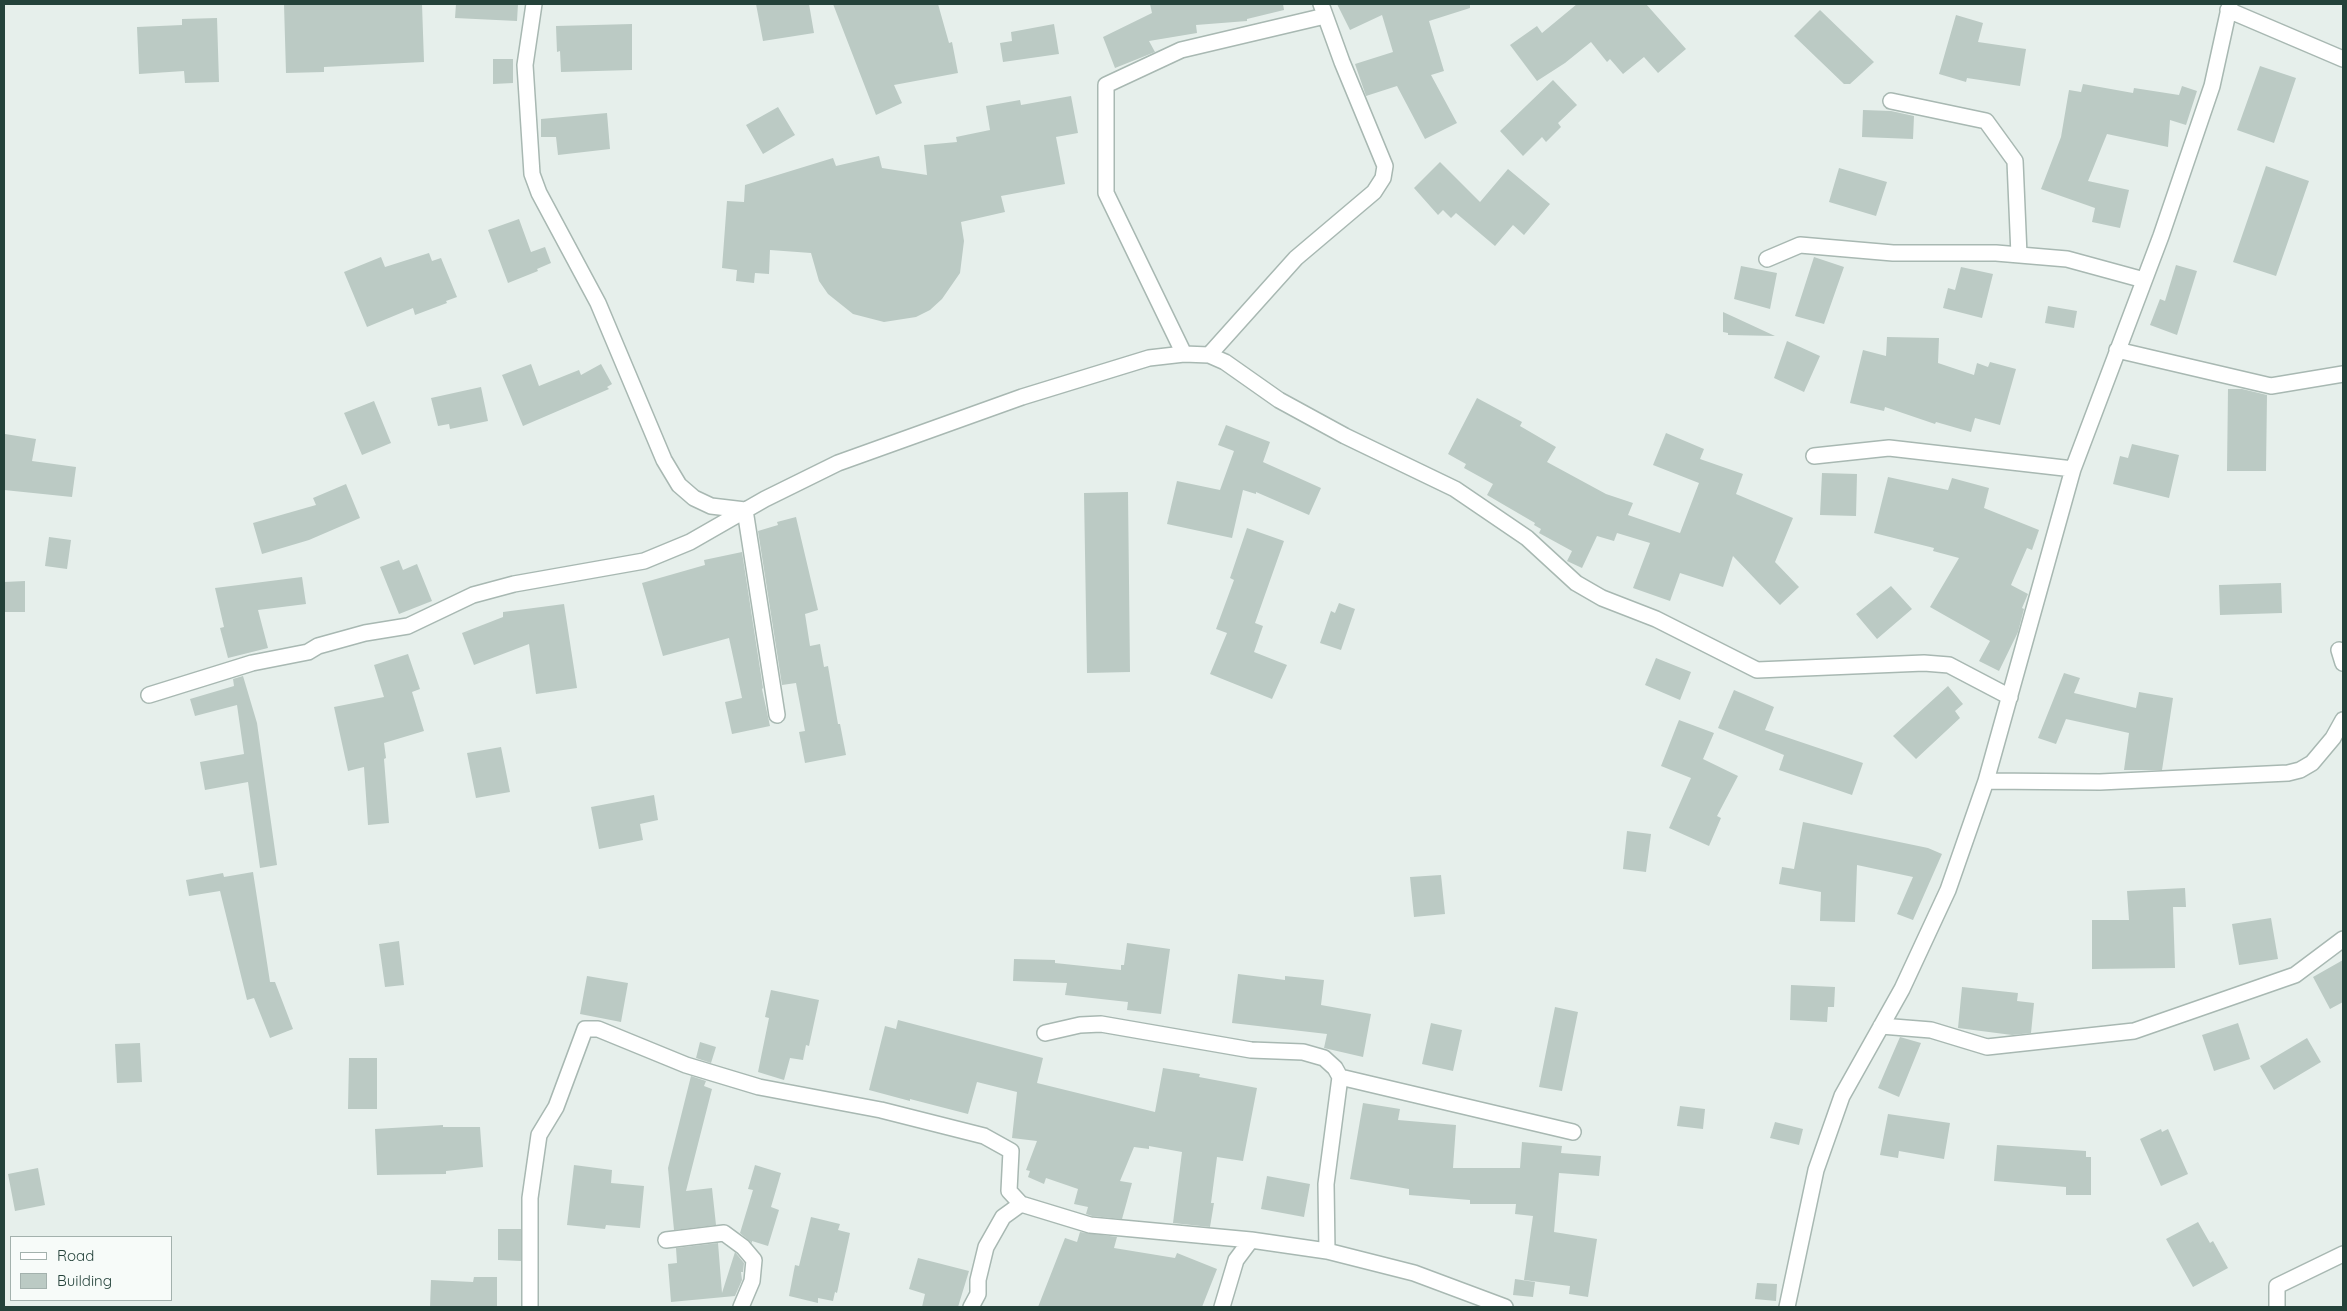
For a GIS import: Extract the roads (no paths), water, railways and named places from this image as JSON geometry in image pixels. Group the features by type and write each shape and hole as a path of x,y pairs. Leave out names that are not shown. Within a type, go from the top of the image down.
{"street":[{"path":"534,4 525,65 532,174 539,193 598,303 664,460 679,485 694,498 711,506 745,510"},
{"path":"1787,1307 1816,1170 1842,1096 1902,989 1948,890 1986,781 2073,469 2144,280 2212,86 2229,7 2343,59"},
{"path":"1184,354 1106,193 1106,85 1181,50 1323,10 1342,62 1385,166 1383,178 1374,192 1296,258 1209,355"},
{"path":"1891,102 1986,121 2015,161 2018,255"},
{"path":"1767,259 1800,245 1892,253 2018,255 2067,259 2144,280"},
{"path":"2118,350 2271,386 2343,374"},
{"path":"149,694 252,663 308,652 318,646 365,633 408,626 473,595 514,584 644,561 690,542 745,510 838,463 1022,398 1149,358 1184,354 1209,355 1226,362 1279,400 1345,436 1455,488 1526,538 1576,583 1602,598 1656,619 1757,670 1796,670 1924,663 1949,665 2010,697"},
{"path":"1814,456 1889,448 2073,469"},
{"path":"745,510 777,715"},
{"path":"1986,781 2100,782 2288,773 2300,770 2312,763 2333,738 2343,720"},
{"path":"1881,1026 1931,1030 1987,1047 2134,1031 2295,975 2343,939"},
{"path":"1046,1033 1080,1025 1101,1024 1251,1050 1303,1052 1324,1058 1335,1068 1340,1077 1326,1184 1326,1251"},
{"path":"530,1307 530,1198 539,1135 556,1107 586,1028 598,1029 686,1065 760,1087 881,1110 984,1136 1011,1151 1009,1191 1021,1204 1090,1225 1251,1240 1326,1251 1414,1273 1505,1307"},
{"path":"1340,1077 1572,1132"},
{"path":"971,1307 978,1294 978,1280 986,1247 1003,1217 1021,1204"},
{"path":"666,1240 724,1233 743,1246 754,1260 752,1281 741,1307"},
{"path":"1222,1307 1236,1260 1251,1240"},
{"path":"2277,1307 2277,1286 2343,1254"}]}
